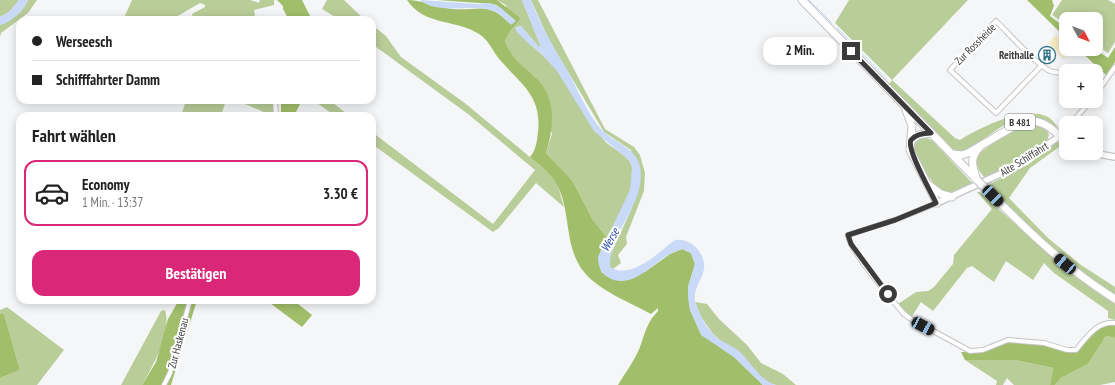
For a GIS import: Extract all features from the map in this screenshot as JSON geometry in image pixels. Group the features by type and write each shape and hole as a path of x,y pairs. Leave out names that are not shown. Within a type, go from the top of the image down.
{"highway":[{"path":"802,0 977,180 1047,249 1075,272 1115,299"},
{"path":"905,106 912,126 910,150 936,203"},
{"name":"B 481","path":"952,154 962,154 982,145 1023,121 1033,120 1045,123 1059,134"},
{"path":"911,141 918,135 931,133"},
{"name":"B 481","path":"977,180 972,161 973,155 982,145"},
{"path":"928,184 941,194 952,197"}],"street":[{"name":"Zur Rossheide","path":"1042,65 996,113 950,70 996,21 1042,65 1051,72 1059,73"},
{"path":"1103,84 1115,66"},
{"path":"1078,116 1085,108"},
{"name":"Alte Schiffahrt","path":"936,203 1014,168 1059,140"},
{"path":"1103,155 1115,157"},
{"path":"936,203 895,220 848,235 851,244 865,265 904,314 911,320 970,351 984,350 1008,340 1044,343 1067,350 1076,350 1093,330 1107,322 1115,323"},
{"name":"Zur Haskenau","path":"164,385 170,373 189,304"}],"green space":[{"path":"0,0 19,0 9,12 0,17"},
{"path":"28,0 37,0 28,13 24,16 16,16 16,22 1,33 0,37 0,25 17,15"},
{"path":"132,0 250,0 259,3 260,0 274,0 274,5 254,10 255,16 193,16 192,14 205,7 205,5 200,3 178,16 125,16"},
{"path":"277,0 302,0 310,16 287,16 283,6"},
{"path":"327,0 344,0 361,16 333,16 322,9"},
{"path":"407,0 419,1 452,9 489,9 502,16 509,23 498,6 493,4 437,0 497,0 519,17 520,19 511,30 505,41 515,58 536,78 548,94 551,104 552,123 546,153 572,180 593,220 607,238 599,259 602,273 645,272 670,254 682,249 691,253 695,264 688,287 690,310 701,334 734,357 763,385 618,385 635,357 651,319 658,311 658,308 651,314 615,296 590,279 577,262 570,240 561,194 551,175 530,157 537,142 537,109 533,100 522,84 479,34 470,29 422,14"},
{"path":"497,0 522,0 541,47 538,46 521,26 515,28 548,60 558,72 604,140 631,163 631,185 625,204 607,238 593,220 572,180 546,153 552,134 535,77 523,68 512,56 505,41 511,30 506,5"},
{"path":"531,0 538,0 605,129 634,147 640,155 645,173 644,191 626,237 627,244 618,255 621,263 613,269 610,267 610,256 631,210 639,186 631,150 604,132 549,40"},
{"path":"849,0 968,0 892,80 835,23"},
{"path":"1027,0 1052,0 1054,6 1050,16 1059,23 1059,31"},
{"path":"1062,0 1108,0 1115,4 1115,42 1108,53 1103,50 1103,12 1059,12 1059,20 1052,15"},
{"path":"376,28 386,36 401,57 466,104 548,172 557,183 564,207 536,183 499,228 493,232 376,147 376,135 493,224 535,170 468,114 376,47"},
{"path":"1115,47 1115,62 1106,75 1103,72 1103,64 1094,64 1086,56 1103,56 1103,55 1108,58"},
{"path":"892,80 955,138 960,140 979,129 1003,119 1028,114 1038,114 1048,117 1059,128 1045,121 1032,118 1020,119 999,129 965,152 952,149 889,84"},
{"path":"185,104 225,104 222,112 182,112"},
{"path":"245,104 273,104 273,112 264,112"},
{"path":"281,104 300,104 296,112 281,112"},
{"path":"318,104 334,104 345,112 330,112"},
{"path":"1033,123 1047,130 1049,135 1047,141 1012,165 984,177 977,166 976,160 978,154 1018,125"},
{"path":"923,136 933,141 972,183 952,192 946,192 940,189 923,169 913,149 914,142"},
{"path":"1059,142 1059,147 1030,168 1009,198 1048,238 1081,265 1115,287 1115,295 1085,277 1036,236 988,185 1029,164 1055,143"},
{"path":"977,192 980,192 1062,265 1115,304 1115,320 1108,318 1108,311 1054,273 1044,263 1033,280 1006,261 994,282 972,266 967,268 933,311 921,302 911,318 898,304 916,292 928,291 934,287 953,264 954,255 992,209"},
{"path":"695,302 707,304 719,319 747,345 761,363 783,374 796,385 776,385 767,382 713,334 701,317"},
{"path":"177,304 196,304 171,385 142,385 156,362 168,319"},
{"path":"271,304 298,304 312,315 302,327"},
{"path":"7,307 64,350 37,385 0,385 0,378 20,370 4,314 0,314 0,310"},
{"path":"165,310 166,328 164,338 156,359 142,385 121,385 161,311"},
{"path":"0,314 4,314 20,370 0,378"},
{"path":"1108,324 1115,325 1115,338 1106,336 1088,364 1061,378 1055,385 1050,385 1053,368 1015,360 965,360 961,352 973,351 1001,343 1015,341 1041,344 1075,351 1093,332"},
{"path":"1106,336 1115,338 1115,382 1100,385 1055,385 1061,378 1088,364"},
{"path":"965,360 1015,360 1053,368 1050,385 1014,385 1007,378 1003,385 996,385 997,381"}],"sand":[{"path":"1056,35 1059,38 1059,54 1048,43"}],"water":[{"path":"19,0 28,0 17,16 0,25 0,17 9,12"},
{"path":"420,0 477,4 490,3 501,8 516,21 511,25 499,14 483,8 435,7"},
{"name":"Werse","path":"522,0 531,0 543,27 594,119 604,132 635,155 640,167 641,180 638,193 615,242 611,254 610,267 618,270 636,268 675,240 687,241 692,244 700,252 704,263 703,273 696,290 695,299 704,322 717,338 738,350 760,375 776,385 763,385 734,357 701,335 690,310 688,298 688,287 695,264 691,253 682,249 673,252 639,276 623,281 615,280 606,276 602,272 598,257 630,190 632,167 630,161 594,131 557,71 541,53 516,31 516,27 521,26 538,46 541,47"}],"waterway":[{"path":"809,0 832,23"},
{"path":"837,28 887,79"}],"place":[{"name":"Reithalle","path":"1047,55"}],"route":[{"path":"851,51 931,133 914,137 911,141 910,150 936,203 895,220 848,235 848,239 865,265 888,294"}]}
